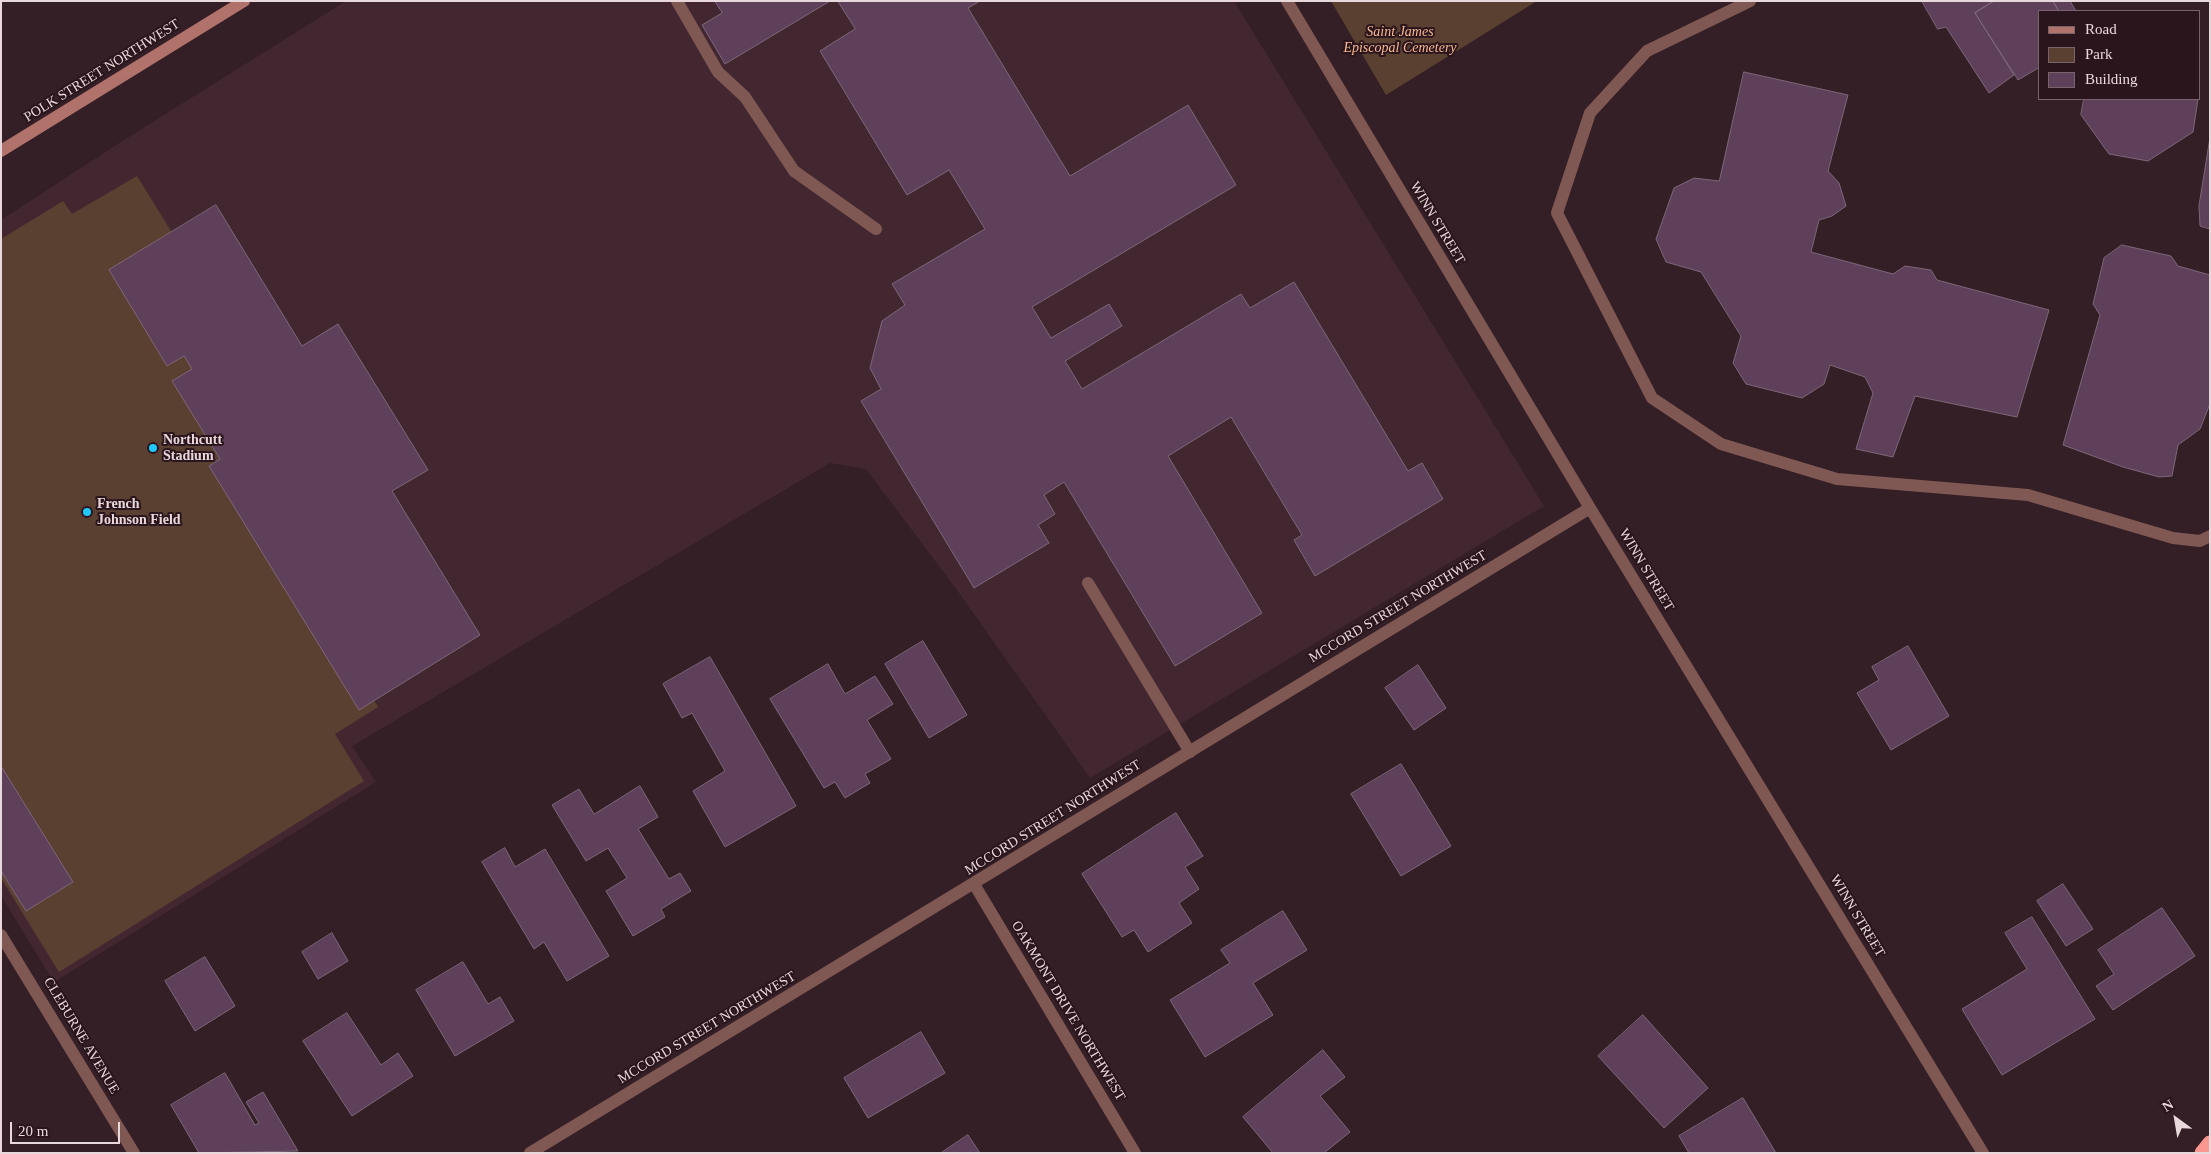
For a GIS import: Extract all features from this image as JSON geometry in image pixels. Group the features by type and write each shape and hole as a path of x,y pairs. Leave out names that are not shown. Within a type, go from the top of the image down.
{"highway":[{"path":"2202,1153 2210,1143"}],"street":[{"name":"POLK STREET NORTHWEST","path":"1,151 244,1"},
{"path":"676,1 718,72 745,97 794,171 876,229"},
{"name":"WINN STREET","path":"1287,1 1590,508 1983,1153"},
{"path":"1750,1 1647,51 1590,113 1557,213 1652,398 1721,444 1837,479 2028,495 2173,538 2200,541 2210,536"},
{"name":"MCCORD STREET NORTHWEST","path":"530,1153 1590,508"},
{"path":"1088,583 1190,752"},
{"name":"OAKMONT DRIVE NORTHWEST","path":"974,884 1135,1153"},
{"name":"CLEBURNE AVENUE","path":"1,935 134,1153"}],"shaded area":[{"path":"346,1 1234,1 1544,506 1090,778 957,590 866,469 830,463 352,746 376,782 54,982 1,896 1,220 124,140"}],"green space":[{"name":"Saint James Episcopal Cemetery","path":"1331,1 1537,1 1386,95"},
{"name":"Northcutt Stadium","path":"137,176 434,656 371,695 378,707 335,734 364,781 59,972 1,878 1,239 63,201 72,214"}],"building":[{"path":"715,1 830,1 725,64 702,25 722,13"},
{"path":"838,1 980,1 968,8 1070,176 1188,105 1236,185 1032,307 1051,338 1109,304 1122,326 1065,361 1082,389 1241,294 1250,308 1294,282 1408,471 1422,463 1443,499 1315,576 1294,540 1302,535 1231,417 1168,456 1262,613 1175,666 1064,482 1044,495 1055,514 1038,525 1049,543 974,588 861,401 881,389 870,368 882,321 905,305 892,284 985,229 949,170 907,195 820,51 855,29"},
{"path":"1922,1 1994,1 1975,13 2014,75 1989,93 1946,27 1938,29"},
{"path":"1994,1 2053,1 2058,10 2038,10 2038,68 2018,80 1975,13"},
{"path":"2053,1 2070,1 2075,10 2058,10"},
{"path":"1744,72 1848,95 1828,171 1839,183 1846,206 1832,216 1819,220 1811,252 1893,274 1905,266 1931,270 1937,280 2049,310 2017,417 1915,396 1893,457 1856,449 1873,393 1865,377 1830,365 1824,384 1802,398 1746,384 1733,363 1741,336 1701,272 1666,262 1656,239 1674,188 1694,178 1719,181"},
{"path":"2084,100 2198,100 2193,132 2148,161 2109,154 2081,115"},
{"path":"2210,138 2210,229 2200,226 2199,206"},
{"path":"216,205 302,346 338,324 428,470 392,491 480,635 359,710 209,466 220,459 172,381 192,369 184,356 167,366 109,270"},
{"path":"2122,245 2171,256 2178,266 2210,275 2210,404 2200,429 2178,445 2172,476 2159,477 2123,467 2063,445 2100,315 2093,304 2104,258"},
{"path":"923,641 967,715 929,738 885,664"},
{"path":"1908,646 1949,716 1891,750 1857,693 1879,680 1872,667"},
{"path":"710,657 796,806 725,847 693,791 725,771 692,713 682,718 663,684"},
{"path":"828,664 845,694 875,676 893,704 867,720 891,759 865,774 870,783 845,798 835,782 824,788 770,699"},
{"path":"1418,665 1446,708 1414,730 1385,688"},
{"path":"1401,764 1451,846 1401,876 1351,794"},
{"path":"1,766 73,882 26,911 1,871"},
{"path":"640,786 658,817 638,829 669,879 680,873 691,891 661,909 665,917 633,936 606,891 627,878 608,848 586,861 552,805 579,789 594,814"},
{"path":"1176,813 1203,856 1185,867 1199,889 1179,903 1192,923 1148,952 1134,930 1122,937 1082,874"},
{"path":"505,848 515,867 545,849 609,956 567,981 544,942 534,949 482,862"},
{"path":"2063,884 2093,929 2066,946 2037,901"},
{"path":"2162,908 2195,956 2113,1010 2096,986 2114,974 2098,950"},
{"path":"1283,911 1307,950 1253,983 1273,1015 1205,1057 1170,1000 1230,963 1221,950"},
{"path":"2032,917 2095,1019 2002,1075 1962,1009 2027,969 2005,933"},
{"path":"332,933 348,961 318,979 302,952"},
{"path":"205,957 235,1006 195,1031 165,981"},
{"path":"463,962 488,1004 500,997 514,1021 455,1056 416,990"},
{"path":"347,1013 381,1065 398,1053 413,1076 352,1116 303,1041"},
{"path":"1643,1015 1708,1088 1664,1128 1598,1056"},
{"path":"921,1032 945,1073 868,1118 844,1078"},
{"path":"1323,1050 1345,1077 1320,1096 1350,1132 1324,1153 1273,1153 1243,1117"},
{"path":"225,1073 255,1125 259,1123 246,1102 263,1092 298,1151 199,1153 171,1105"},
{"path":"1743,1098 1776,1153 1689,1153 1679,1136"},
{"path":"968,1135 980,1153 941,1153"}],"place":[{"name":"Northcutt Stadium","path":"153,448"},
{"name":"French Johnson Field","path":"87,512"}]}
